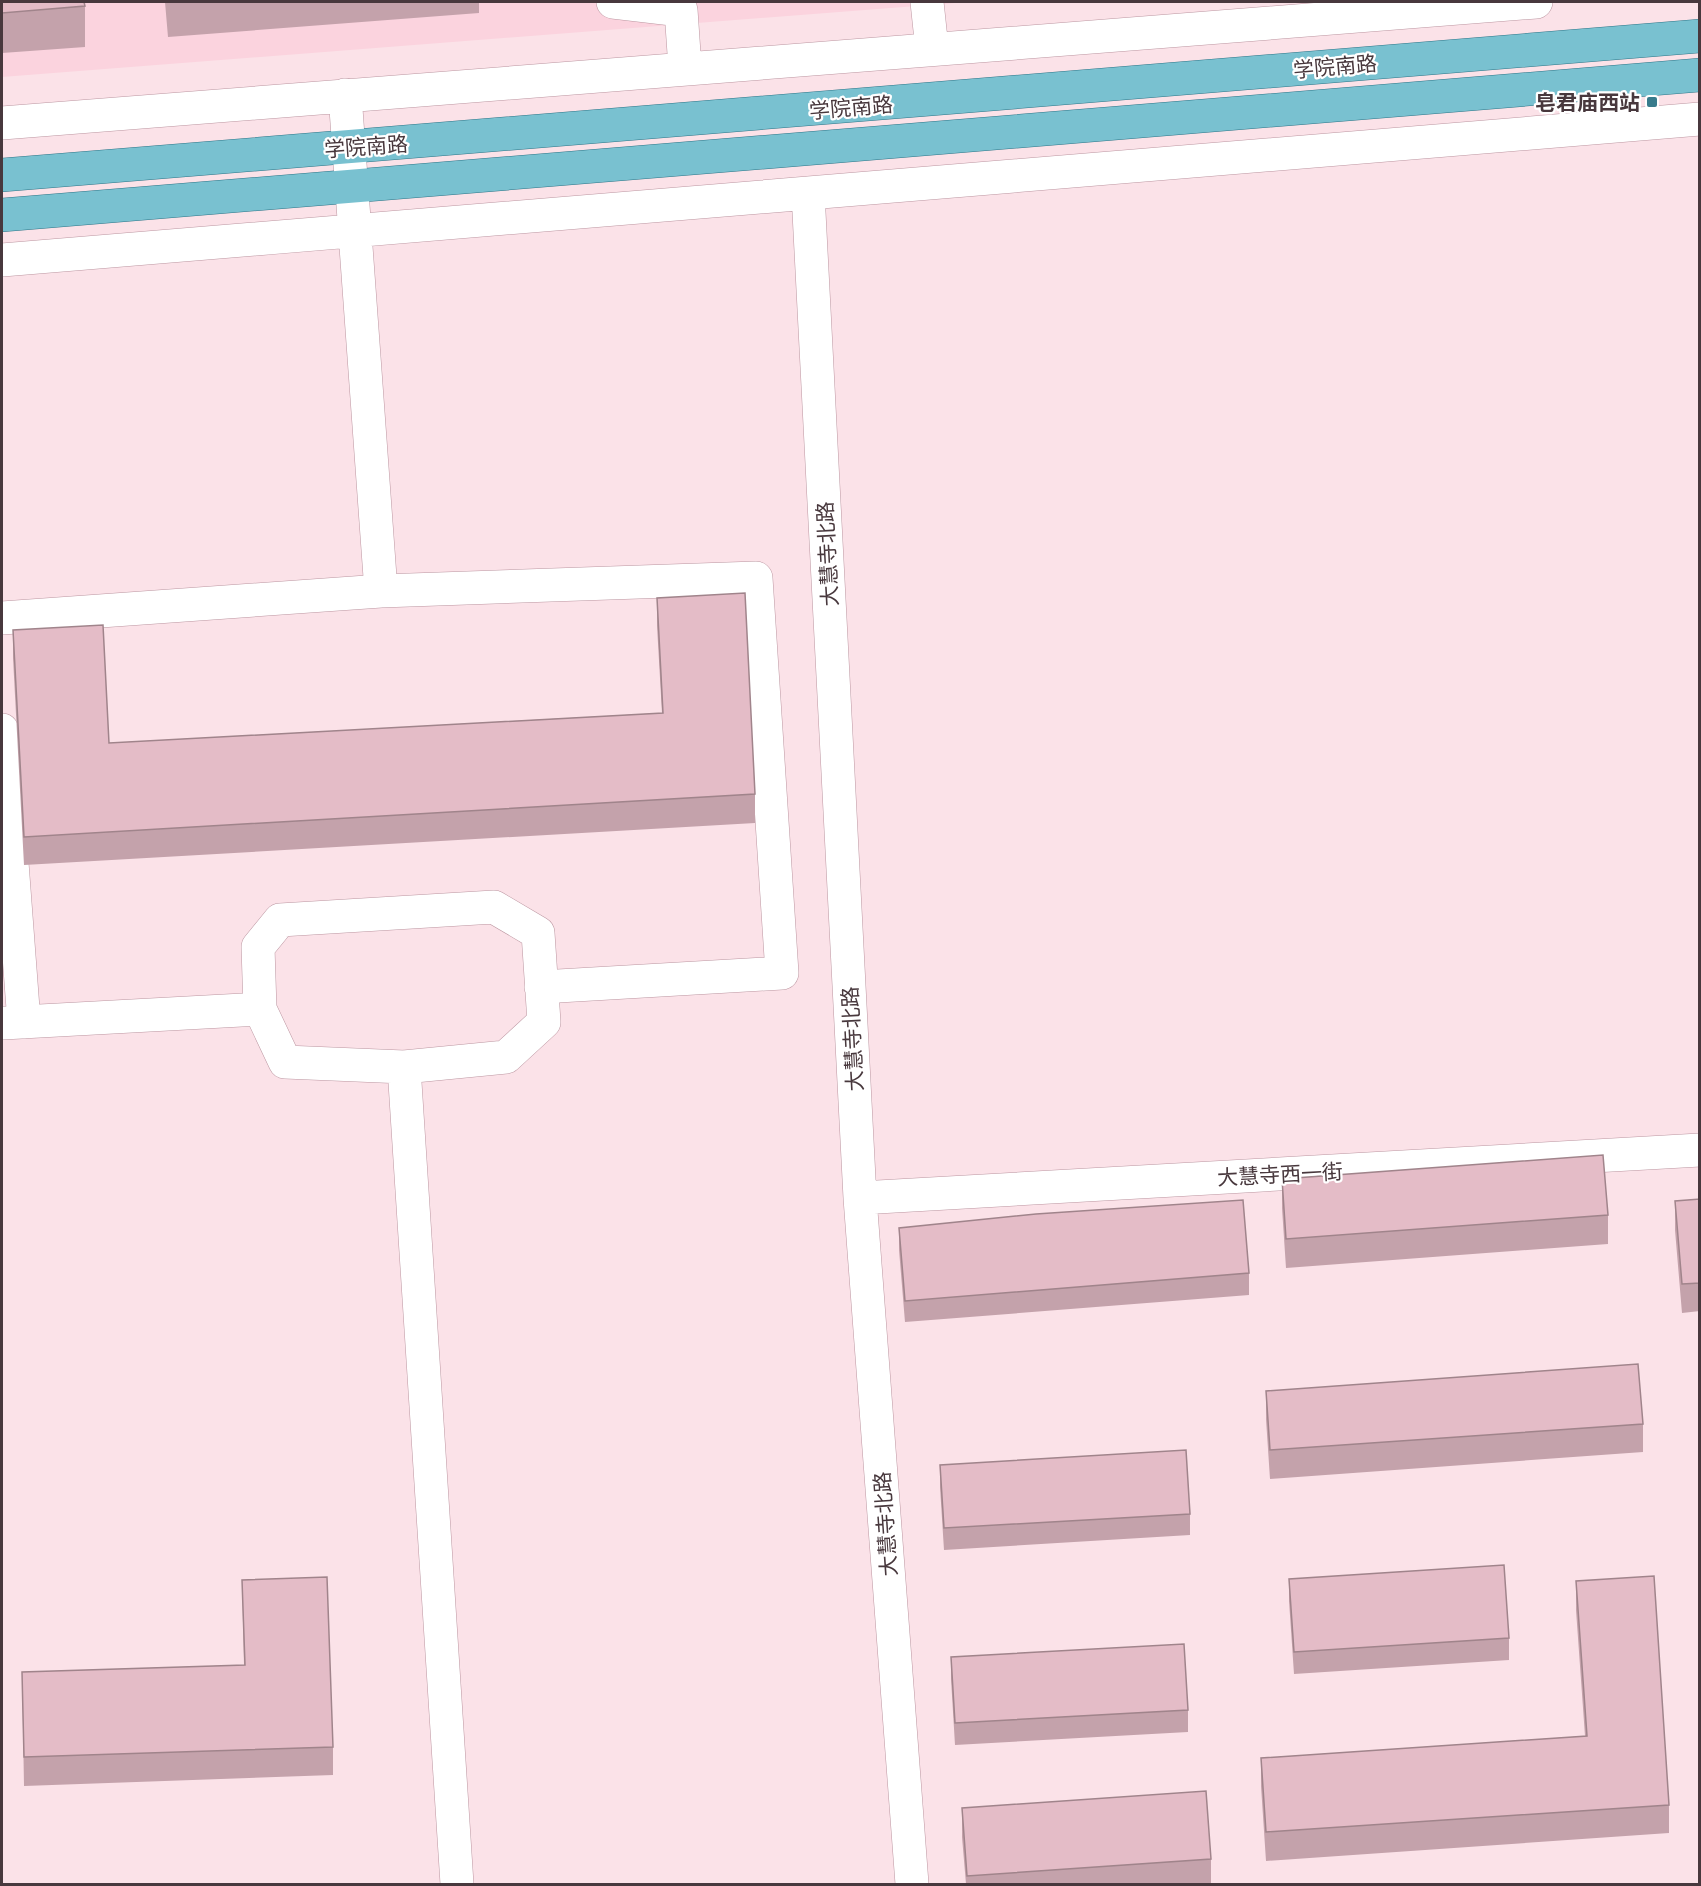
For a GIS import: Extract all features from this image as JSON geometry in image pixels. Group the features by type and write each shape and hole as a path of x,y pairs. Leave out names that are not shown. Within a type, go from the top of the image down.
{"main road":[{"name":"学院南路","path":"2,175 1700,36"},
{"name":"学院南路","path":"2,214 1700,75"}],"street":[{"path":"613,2 681,10 685,68"},
{"path":"927,2 932,49"},
{"path":"2,123 1536,2"},
{"path":"345,95 353,231 381,591"},
{"path":"2,260 1700,119"},
{"name":"大慧寺北路","path":"808,193 860,1198 912,1884"},
{"path":"2,618 381,591 756,578 782,973 541,987"},
{"path":"2,730 13,1023 260,1009"},
{"path":"494,907 538,933 541,987 544,1022 506,1057 404,1067 285,1062 260,1009 258,947 280,920 494,907"},
{"path":"404,1067 457,1884"},
{"name":"大慧寺西一街","path":"860,1198 1700,1150"}],"shaded area":[{"path":"2,2 968,2 2,77"}],"building":[{"path":"2,2 84,2 85,6 2,13"},
{"path":"745,593 755,794 24,837 13,630 103,625 109,743 663,713 657,598"},
{"path":"1603,1155 1608,1215 1286,1239 1282,1179"},
{"path":"1700,1199 1700,1283 1682,1284 1675,1201"},
{"path":"1243,1200 1249,1273 905,1301 899,1228 1036,1214"},
{"path":"1638,1364 1643,1424 1270,1450 1266,1391"},
{"path":"1186,1450 1190,1514 944,1528 940,1465"},
{"path":"1504,1565 1509,1638 1294,1652 1289,1579"},
{"path":"1654,1576 1669,1805 1266,1832 1261,1758 1587,1736 1576,1581"},
{"path":"327,1577 333,1747 24,1757 22,1672 245,1665 242,1580"},
{"path":"1184,1644 1188,1710 955,1723 951,1657"},
{"path":"1206,1791 1211,1859 967,1876 962,1808"}],"place":[{"name":"皂君庙西站","path":"1652,102"}]}
